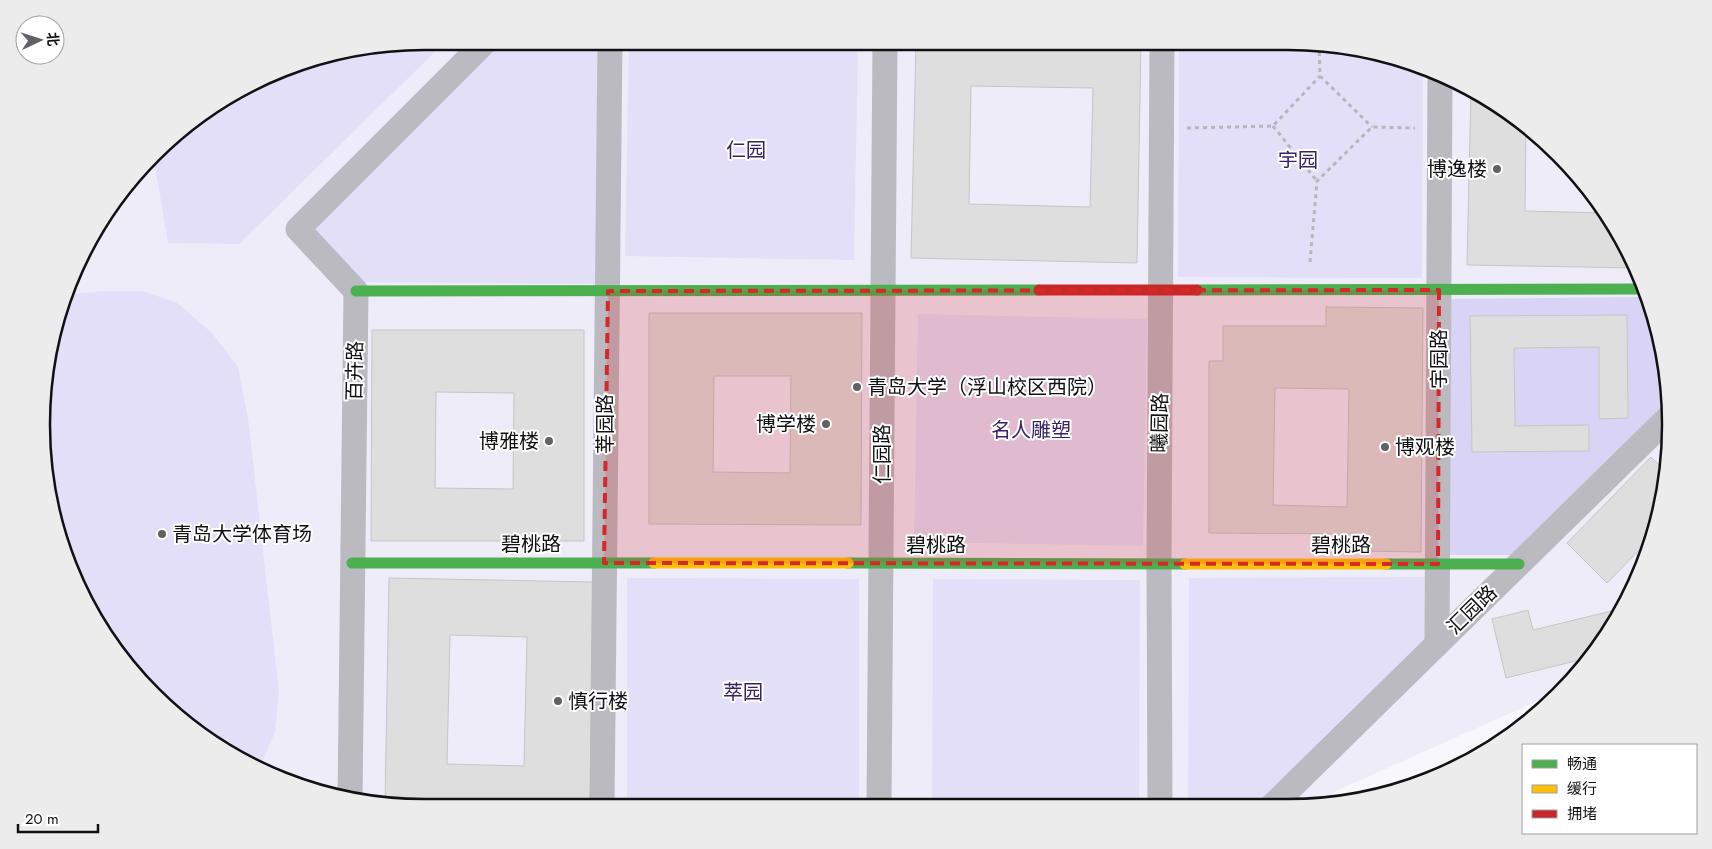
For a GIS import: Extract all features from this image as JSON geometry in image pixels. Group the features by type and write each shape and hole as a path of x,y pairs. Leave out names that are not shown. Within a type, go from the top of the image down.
{"street":[{"path":"477,50 298,229 356,291 1636,289"},
{"path":"606,50 607,291"},
{"path":"602,799 610,50"},
{"name":"仁园路","path":"880,799 885,50"},
{"name":"曦园路","path":"1160,799 1159,564 1162,50"},
{"name":"宇园路","path":"1438,644 1440,83"},
{"name":"百卉路","path":"350,792 356,291"},
{"name":"汇园路","path":"1279,799 1662,424"},
{"name":"碧桃路","path":"352,563 604,558 881,563 1519,564"}],"path":[{"path":"1319,52 1320,76 1372,127 1440,129"},
{"path":"1162,129 1273,126 1320,76"},
{"path":"1273,126 1317,181"},
{"path":"1307,290 1317,181 1372,127"}],"highlighted area":[{"path":"1439,290 1438,564 604,563 608,291"}],"shaded area":[{"name":"青岛大学（浮山校区西院）","path":"424,50 1288,50 1336,53 1361,57 1408,70 1431,79 1475,100 1496,113 1534,143 1585,197 1612,237 1642,304 1655,351 1659,376 1662,424 1659,473 1655,498 1642,545 1623,590 1599,633 1552,689 1541,699 1334,792 1329,797 1288,799 424,799 376,796 351,792 304,779 281,770 237,749 216,736 160,689 113,633 100,612 79,568 70,545 57,498 53,473 50,424 53,376 57,351 70,304 79,281 100,237 127,197 160,160 197,127 237,100 281,79 328,63 376,53"},
{"path":"1639,297 1655,351 1662,412 1516,555 1446,555 1448,299","holes":["1627,315 1628,418 1599,418 1599,347 1514,348 1515,426 1589,426 1589,451 1472,452 1471,316"]}],"green space":[{"path":"437,50 239,244 168,243 155,165 178,143 216,113 237,100 281,79 328,63 376,53"},
{"path":"493,50 599,50 597,284 358,282 306,227"},
{"name":"仁园","path":"629,50 858,50 854,260 625,256"},
{"name":"宇园","path":"1179,50 1288,50 1336,53 1384,63 1423,76 1422,278 1178,277"},
{"name":"青岛大学体育场","path":"105,291 143,291 177,303 211,332 238,367 248,418 279,692 275,732 262,761 216,736 160,689 113,633 100,612 79,568 70,545 57,498 53,473 50,424 53,376 57,351 74,294"},
{"name":"名人雕塑","path":"918,314 1147,319 1143,546 914,542"},
{"path":"1426,577 1427,638 1263,799 1188,799 1189,578"},
{"name":"萃园","path":"627,578 859,579 859,799 627,799"},
{"path":"933,579 1140,580 1139,799 932,799"}],"building":[{"path":"916,50 1141,50 1137,263 911,258","holes":["971,86 1093,88 1090,207 969,204"]},
{"name":"博逸楼","path":"1471,98 1496,113 1526,136 1525,211 1597,213 1612,237 1627,268 1467,265"},
{"name":"博观楼","path":"1326,307 1423,308 1421,552 1359,551 1359,534 1209,533 1209,361 1223,361 1223,326 1326,326","holes":["1275,388 1349,389 1347,507 1273,505"]},
{"name":"博学楼","path":"649,313 862,313 861,525 649,524","holes":["714,376 791,376 790,473 713,472"]},
{"path":"1627,315 1628,418 1599,419 1599,347 1514,348 1515,426 1589,425 1589,451 1472,452 1470,316"},
{"name":"博雅楼","path":"372,330 584,330 584,541 371,541","holes":["436,392 514,393 513,489 435,488"]},
{"path":"1651,457 1660,466 1655,498 1641,549 1607,583 1567,543"},
{"name":"慎行楼","path":"389,578 593,582 590,799 424,799 385,797","holes":["450,635 527,637 524,766 447,764"]},
{"path":"1528,610 1533,630 1613,611 1599,633 1578,660 1506,678 1492,619"}],"traffic: fast":[{"path":"1197,290 1636,289"},
{"path":"356,291 1039,290"},
{"path":"352,563 654,563"},
{"path":"848,563 1185,564"},
{"path":"1386,564 1519,564"}],"traffic: slow":[{"path":"654,563 848,563"},
{"path":"1185,564 1386,564"}],"traffic: jam":[{"path":"1039,290 1197,290"}],"place":[{"name":"博逸楼","path":"1497,169"},
{"name":"青岛大学（浮山校区西院）","path":"857,387"},
{"name":"博学楼","path":"826,424"},
{"name":"博雅楼","path":"549,441"},
{"name":"博观楼","path":"1385,447"},
{"name":"青岛大学体育场","path":"162,534"},
{"name":"慎行楼","path":"558,701"}]}
